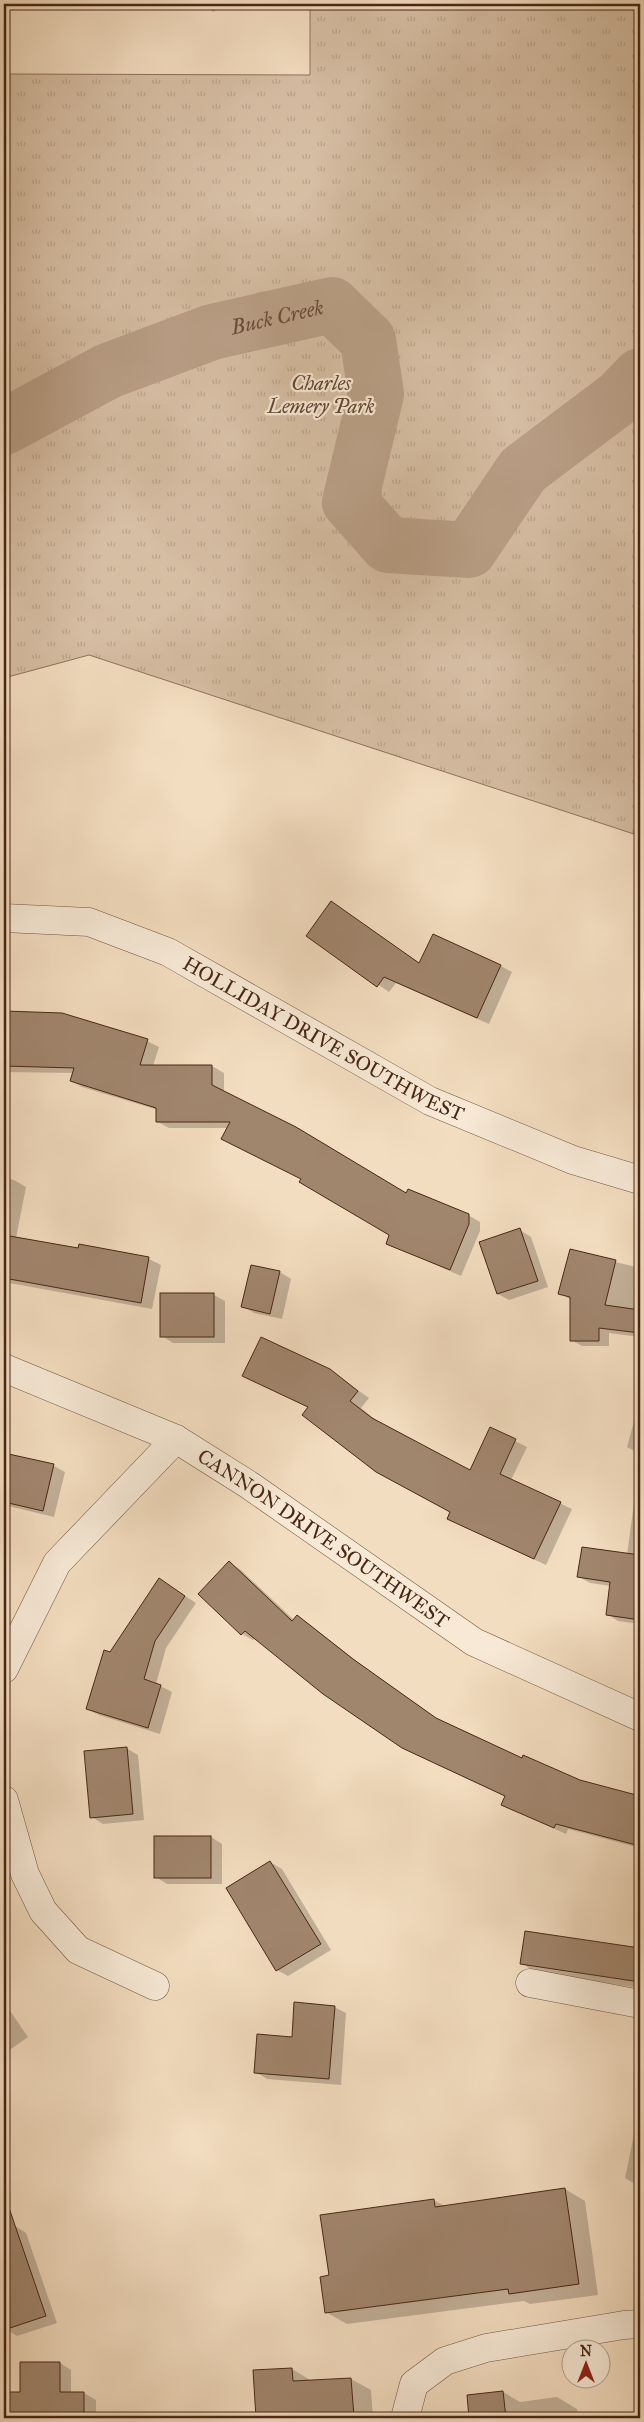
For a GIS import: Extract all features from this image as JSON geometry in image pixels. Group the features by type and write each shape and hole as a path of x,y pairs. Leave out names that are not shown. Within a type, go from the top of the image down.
{"street":[{"name":"HOLLIDAY DRIVE SOUTHWEST","path":"4,918 89,922 168,952 430,1101 573,1160 640,1180"},
{"name":"CANNON DRIVE SOUTHWEST","path":"4,1368 176,1439 249,1485 474,1642 640,1716"},
{"path":"4,1668 57,1564 176,1439"},
{"path":"4,1800 25,1874 43,1911 78,1950 155,1986"},
{"path":"530,1983 640,2004"},
{"path":"406,2418 414,2384 445,2361 486,2348 624,2324 640,2324"}],"green space":[{"name":"Charles Lemery Park","path":"310,4 640,4 640,836 89,655 4,678 4,74 310,75"}],"building":[{"path":"331,901 419,963 433,934 501,965 477,1018 384,977 377,987 306,936"},
{"path":"4,1011 62,1013 148,1039 140,1065 212,1065 212,1085 296,1127 406,1193 408,1189 469,1214 469,1224 450,1270 386,1244 389,1235 299,1182 301,1179 221,1139 230,1122 156,1122 156,1108 70,1081 74,1068 4,1066"},
{"path":"520,1228 538,1281 497,1294 479,1242"},
{"path":"4,1235 78,1248 79,1244 149,1257 141,1303 4,1278"},
{"path":"570,1249 616,1260 605,1305 640,1310 640,1333 599,1328 599,1341 570,1341 570,1297 558,1294"},
{"path":"251,1265 280,1271 270,1314 241,1307"},
{"path":"160,1293 214,1293 214,1337 160,1337"},
{"path":"261,1337 330,1369 358,1391 350,1401 372,1418 470,1470 490,1427 516,1439 500,1474 561,1502 534,1559 447,1519 450,1512 376,1472 302,1415 308,1407 242,1376"},
{"path":"4,1453 54,1464 43,1511 4,1502"},
{"path":"582,1547 640,1555 640,1620 606,1615 610,1582 577,1577"},
{"path":"229,1561 292,1621 297,1615 353,1659 436,1718 522,1758 523,1755 580,1780 640,1796 640,1846 556,1824 554,1828 501,1805 505,1796 402,1748 323,1694 245,1631 241,1635 198,1594"},
{"path":"159,1578 185,1596 155,1641 144,1679 161,1685 148,1728 86,1709 104,1650 110,1652"},
{"path":"127,1747 133,1814 90,1818 84,1751"},
{"path":"154,1836 211,1836 211,1878 154,1878"},
{"path":"270,1861 321,1944 276,1971 226,1888"},
{"path":"525,1931 640,1948 640,1982 520,1964"},
{"path":"294,2002 335,2006 329,2079 254,2073 257,2034 292,2037"},
{"path":"565,2188 579,2284 509,2294 508,2289 325,2313 320,2277 329,2275 320,2215 434,2199 435,2207"},
{"path":"4,2205 8,2205 46,2316 4,2330"},
{"path":"20,2362 60,2362 60,2392 84,2392 84,2418 4,2418 4,2392 20,2392"},
{"path":"292,2368 293,2381 351,2378 354,2417 256,2418 253,2370"},
{"path":"503,2391 506,2418 469,2418 467,2395"}],"waterway":[{"name":"Buck Creek","path":"4,427 108,371 212,332 332,305 368,340 376,394 350,502 388,545 469,550 523,470 620,397 640,376"}]}
